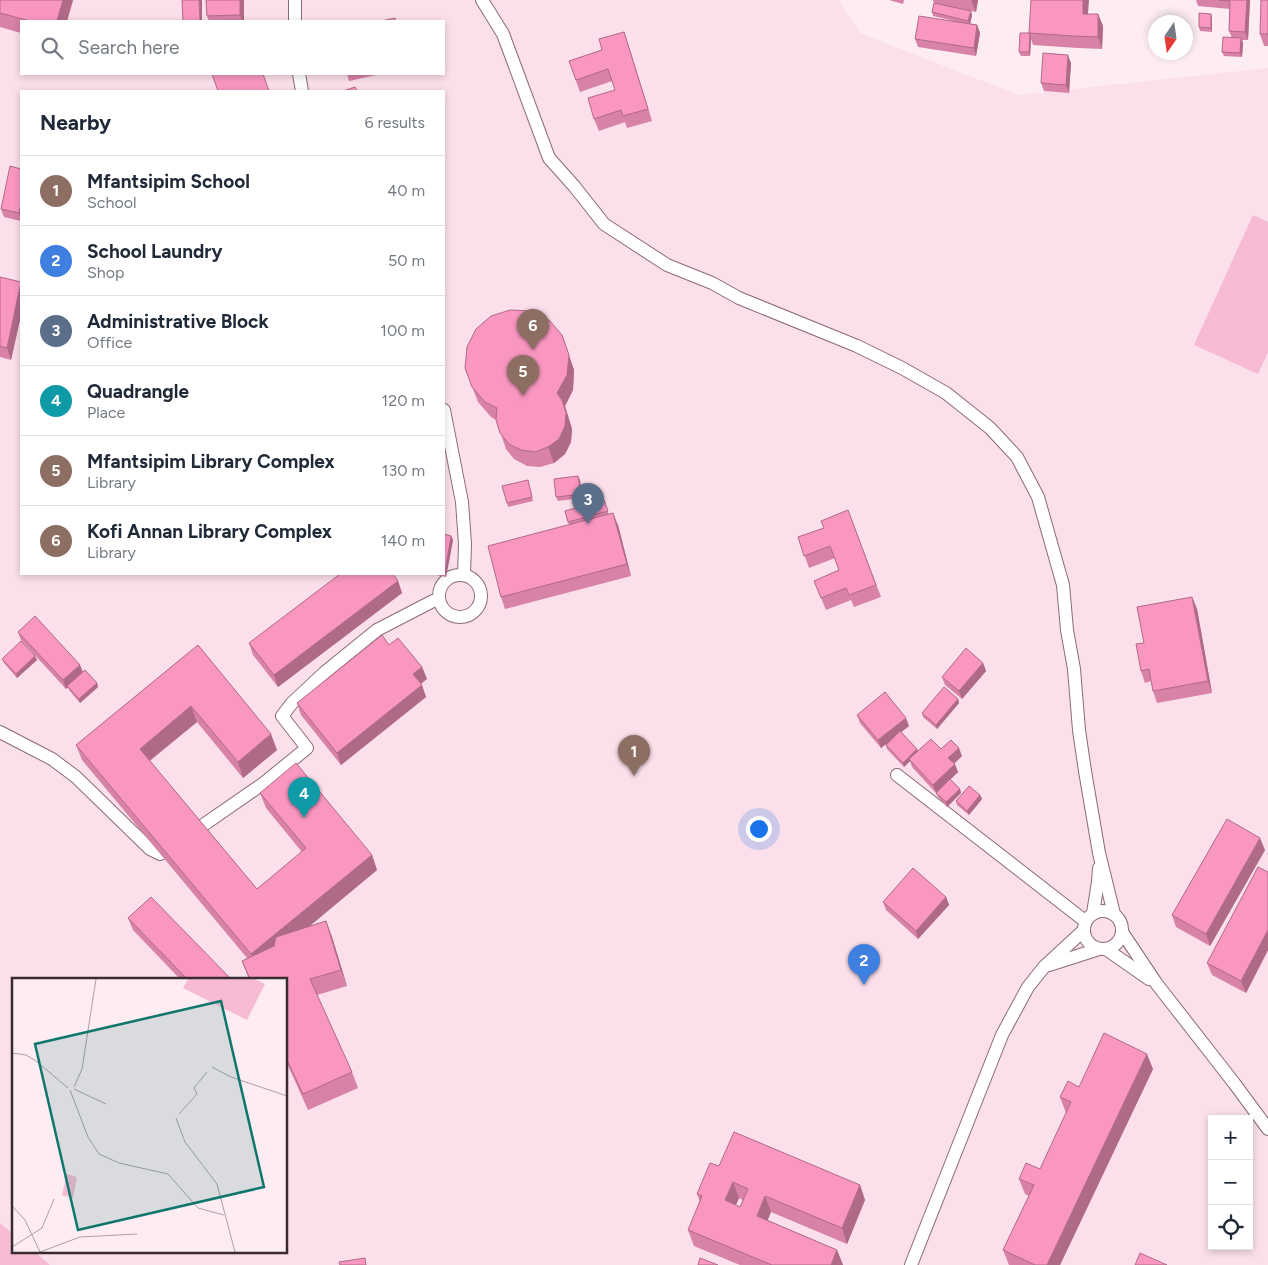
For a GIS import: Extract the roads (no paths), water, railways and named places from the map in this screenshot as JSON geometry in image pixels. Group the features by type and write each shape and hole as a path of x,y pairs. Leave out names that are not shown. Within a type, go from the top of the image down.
{"lane":[{"path":"295,0 295,20"},
{"path":"482,0 503,34 549,158 604,224 666,265 712,284 739,298 856,346 902,368 946,394 990,428 1017,457 1038,497 1062,586 1074,669 1079,730 1099,853 1114,914 1120,922 1122,932 1156,983 1268,1129"},
{"path":"300,75 302,90"},
{"path":"445,415 462,502 465,544 464,574"},
{"path":"464,574 474,578 480,587 482,597 479,607 472,614 462,617 452,615 443,609 439,600 439,589 445,580 454,575 464,574"},
{"path":"199,828 264,783 307,748 282,716 292,703 324,673 377,630 433,601 439,600"},
{"path":"0,732 52,759 76,777 150,849 160,854"},
{"path":"897,775 1087,922"},
{"path":"1099,853 1098,882 1087,922 1086,939 1091,946 1102,949 1156,983"},
{"path":"912,1265 1002,1035 1028,986 1087,922 1103,910 1114,914"},
{"path":"1044,967 1114,946 1120,940 1122,932"}],"place":[{"name":"Kofi Annan Library Complex","path":"533,350"},
{"name":"Mfantsipim Library Complex","path":"523,396"},
{"name":"Administrative Block","path":"588,524"},
{"name":"Mfantsipim School","path":"634,776"},
{"name":"Quadrangle","path":"304,818"},
{"name":"School Laundry","path":"864,985"}]}
